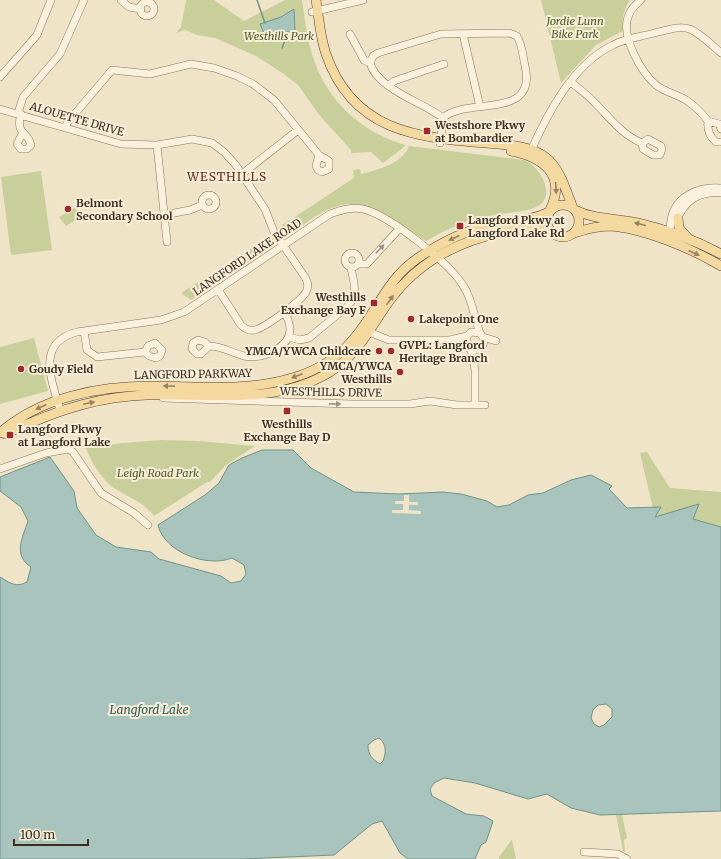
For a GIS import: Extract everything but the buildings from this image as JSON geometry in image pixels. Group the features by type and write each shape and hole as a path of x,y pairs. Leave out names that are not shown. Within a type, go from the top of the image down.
{"main road":[{"path":"310,0 315,12 328,61 342,85 356,102 372,116 393,128 413,134 440,140 516,146 546,158 556,167 579,219 579,224 574,233"},
{"path":"315,12 316,0"},
{"path":"530,152 544,165 554,178 556,194 546,221 549,230 560,237 570,236 574,233 596,227 611,226 667,241 721,266"},
{"path":"550,211 558,205 574,209 590,217 622,220 671,229 721,254"},
{"name":"LANGFORD PARKWAY","path":"0,436 60,410 111,398 151,395 241,396 278,392 297,387 329,372 342,364 353,354 392,282 416,259 430,250 477,229 529,220 550,211"},
{"path":"678,218 679,228 691,240"},
{"name":"LANGFORD PARKWAY","path":"0,433 28,413 58,401 118,388 148,386 234,387 274,383 294,378 330,360 346,348 365,331 401,287 416,272 437,256 462,244 489,234 529,228 549,230"}],"street":[{"path":"0,76 37,35 52,0"},
{"path":"22,134 19,124 19,114 23,97 60,54 84,0"},
{"path":"121,0 129,7 140,9"},
{"path":"315,12 363,0"},
{"path":"641,0 634,6 626,24 629,39 638,62 648,78 661,88 693,105 708,121 719,124 721,129"},
{"path":"530,152 545,119 571,82 598,53 614,44 629,39 683,28 695,33 721,53"},
{"path":"350,34 364,60 370,63 375,72 388,85 410,100 433,110 443,118"},
{"path":"370,63 373,56 378,53 430,36 463,34 515,34 520,41 527,73 524,88 517,97 504,103 454,111 443,118 440,140"},
{"path":"463,34 480,107"},
{"path":"66,128 67,123 112,70 150,74 191,64 222,70 253,84 280,107 319,155"},
{"path":"388,85 394,81 444,64"},
{"path":"571,82 622,130 642,143"},
{"name":"ALOUETTE DRIVE","path":"0,109 122,144 157,145 192,139 204,140 224,152 242,174 265,209 272,228 305,277 308,285 304,295 284,312"},
{"path":"708,121 708,130 713,139 716,142 721,142"},
{"path":"242,174 298,130"},
{"path":"157,145 167,242"},
{"path":"671,229 671,220 674,212 685,197 702,188 721,188"},
{"path":"667,241 671,229 684,205 690,199 706,193 721,193"},
{"path":"164,215 190,210 202,205"},
{"name":"LANGFORD LAKE ROAD","path":"60,410 49,368 51,353 56,344 66,336 84,331 169,318 193,308 330,214 346,209 361,209 372,212 437,256 461,281 471,299 474,316 481,335"},
{"path":"352,268 359,264 366,264 399,229"},
{"path":"289,337 300,340 309,338 348,306 354,296 355,289 352,268 347,265 345,260 350,253 358,255 359,264"},
{"path":"209,346 223,348 246,356 256,356 268,354 278,348 289,337 289,322 284,312 259,328 248,329 241,325 219,291"},
{"name":"LANGFORD LAKE ROAD","path":"468,346 469,334 474,316"},
{"path":"84,331 87,350 97,357 145,352"},
{"path":"365,331 389,340 450,340 469,334 481,335 496,341 475,350 450,340"},
{"path":"474,405 475,370 481,347 481,335"},
{"path":"468,346 475,370"},
{"name":"WESTHILLS DRIVE","path":"151,395 169,399 357,404 410,404 430,400 457,405 485,405"},
{"path":"0,469 46,453 69,448 101,493 134,513 148,524"},
{"path":"584,852 618,854 627,859"}],"green space":[{"name":"Westhills Park","path":"186,0 214,0 244,21 285,0 302,0 306,29 313,57 319,73 327,87 348,113 360,123 374,132 405,145 403,148 383,163 371,152 351,153 351,150 320,116 298,85 284,74 256,56 215,38 197,35 185,30 176,33 181,27"},
{"name":"Jordie Lunn Bike Park","path":"541,0 630,0 624,15 623,31 596,45 561,83"},
{"path":"409,146 524,160 536,168 541,175 546,189 546,196 542,202 531,209 476,219 450,229 426,241 382,212 358,204 345,204 332,208 314,217 285,237 278,228 354,178 353,170 360,169 361,174 395,162 406,152"},
{"path":"41,171 52,250 11,255 1,177"},
{"path":"75,207 81,217 66,226 59,217"},
{"path":"271,236 276,243 191,300 181,293"},
{"name":"Goudy Field","path":"34,338 48,391 0,404 0,347"},
{"name":"Leigh Road Park","path":"161,440 198,441 255,446 226,465 210,482 207,482 154,516 140,503 114,488 105,480 97,470 86,448"},
{"path":"647,452 670,488 721,492 721,527 692,519 698,505 655,517 640,453"},
{"path":"616,815 622,815 627,838 624,840 625,852 623,851"},
{"path":"512,839 516,859 499,859 499,857"}],"water":[{"path":"294,9 295,31 266,38 260,24 281,17"},
{"name":"Langford Lake","path":"262,450 293,450 311,468 354,492 398,494 443,492 461,494 487,501 497,507 509,505 528,495 543,493 571,480 591,475 612,486 609,489 627,508 661,507 655,517 699,504 693,519 721,527 721,811 600,815 571,808 547,794 528,799 475,783 444,778 434,783 430,789 432,796 466,814 484,816 493,821 486,842 481,845 475,859 408,859 400,853 382,821 372,824 334,855 244,859 0,859 0,577 13,584 20,585 27,582 31,567 22,557 20,546 28,521 21,507 0,491 0,477 50,457 74,491 77,508 96,535 116,547 151,552 159,559 221,576 231,583 241,581 246,574 244,565 232,558 222,561 211,561 199,559 177,550 162,535 158,525 205,495 219,483 229,465","holes":["606,704 612,709 612,717 604,725 599,727 594,724 591,718 593,710 598,705","379,738 385,746 385,755 380,764 371,756 368,745"]}],"pier":[{"path":"404,495 409,495 409,502 418,502 418,505 409,505 409,510 421,511 421,514 392,513 392,510 403,510 403,504 395,504 395,501 404,501"}],"waterway":[{"path":"257,0 265,23"},
{"path":"282,48 288,33"}],"place":[{"name":"Westshore Pkwy at Bombardier","path":"427,131"},
{"name":"Belmont Secondary School","path":"68,209"},
{"name":"Langford Pkwy at Langford Lake Rd","path":"460,226"},
{"name":"Westhills Exchange Bay F","path":"374,303"},
{"name":"Lakepoint One","path":"411,319"},
{"name":"YMCA/YWCA Childcare","path":"379,351"},
{"name":"GVPL: Langford Heritage Branch","path":"391,351"},
{"name":"Goudy Field","path":"21,369"},
{"name":"YMCA/YWCA Westhills","path":"400,372"},
{"name":"Westhills Exchange Bay D","path":"287,411"},
{"name":"Langford Pkwy at Langford Lake","path":"10,435"}],"district":[{"name":"WESTHILLS","path":"227,177"}]}
